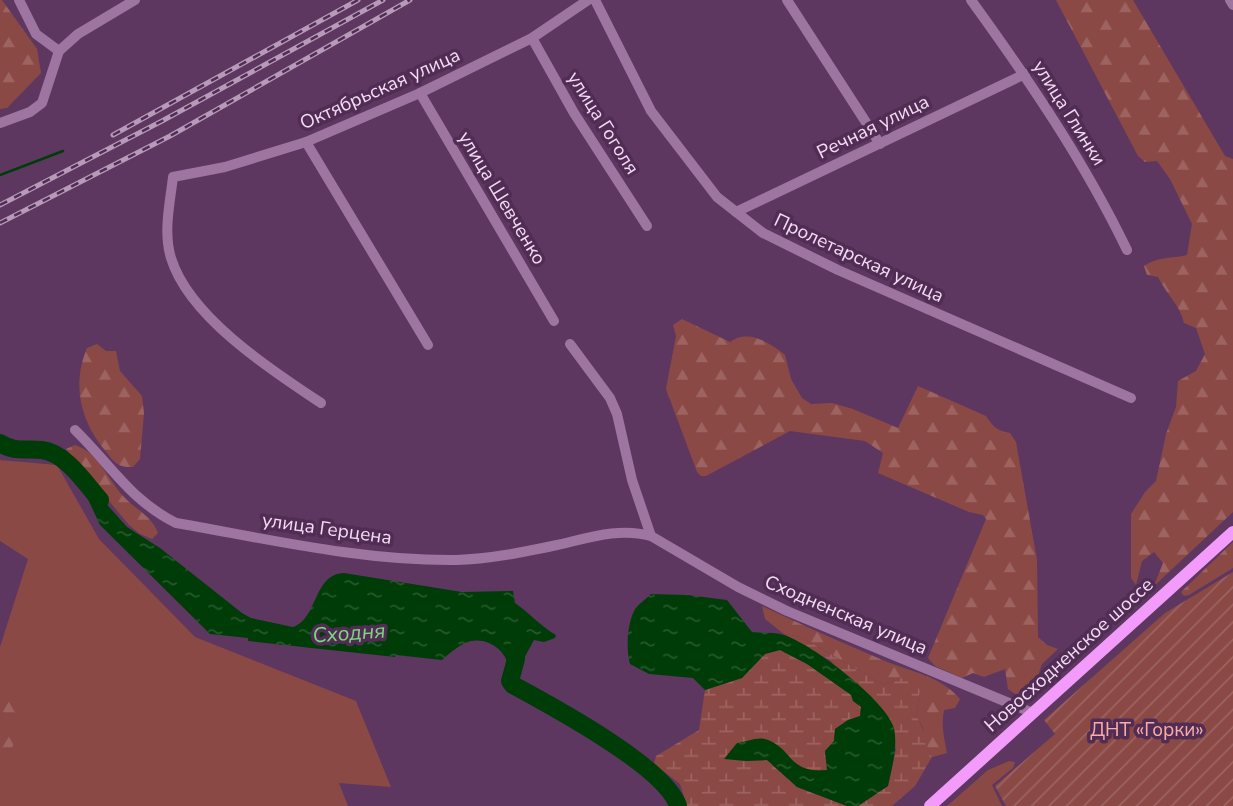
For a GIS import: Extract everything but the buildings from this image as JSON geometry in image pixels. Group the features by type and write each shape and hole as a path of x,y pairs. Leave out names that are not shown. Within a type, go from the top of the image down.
{"main road":[{"name":"Новосходненское шоссе","path":"930,806 1233,532"}],"street":[{"path":"19,0 36,34 59,51"},
{"path":"0,123 30,112 42,103 59,51 78,34 135,0"},
{"name":"Октябрьская улица","path":"321,403 250,354 217,324 178,274 171,257 167,229 173,177 225,167 306,142 420,93 532,38 588,0"},
{"name":"Пролетарская улица","path":"595,0 651,111 717,197 762,233 838,270 1131,398"},
{"path":"787,0 880,144"},
{"name":"улица Глинки","path":"971,0 1025,74 1091,180 1127,250"},
{"path":"1230,0 1233,5"},
{"name":"улица Гоголя","path":"532,38 574,113 648,226"},
{"name":"Речная улица","path":"736,212 1025,74"},
{"name":"улица Шевченко","path":"420,93 554,321"},
{"path":"306,142 428,345"},
{"path":"570,344 610,398 617,414 632,480 651,536"},
{"name":"улица Герцена","path":"75,430 101,456 130,492 155,513 176,523 364,556 455,560 528,551 610,533 638,532 651,536"},
{"name":"Сходненская улица","path":"651,536 738,587 787,611 1033,713"}],"green space":[{"path":"0,0 37,49 41,73 7,108 0,109"},
{"path":"1056,0 1133,0 1225,156 1233,159 1233,512 1154,586 1163,563 1154,552 1142,561 1136,585 1131,578 1131,514 1145,492 1156,481 1166,434 1176,407 1178,381 1196,371 1205,354 1196,328 1184,323 1158,277 1147,275 1144,266 1160,259 1187,255 1192,224 1170,179 1157,161 1145,162 1138,156"},
{"path":"682,319 730,342 737,338 751,337 772,346 785,355 791,379 802,398 811,404 832,403 898,428 918,386 986,416 996,428 1010,433 1016,442 1037,560 1038,637 1047,645 1058,649 1042,664 1035,684 1028,694 1018,696 1008,689 1005,669 984,677 973,673 962,678 935,666 928,658 986,519 983,515 969,512 878,473 883,453 865,441 790,431 706,476 697,472 666,389 676,336 673,325"},
{"path":"97,344 106,351 116,351 120,371 142,396 144,413 140,459 133,467 119,465 112,460 95,437 84,413 79,387 82,361 87,348"},
{"path":"75,445 91,454 124,497 152,522 158,533 152,539 129,525 66,449"},
{"path":"0,460 57,465 99,539 195,637 356,701 391,787 339,783 348,806 0,806 0,647 28,559 0,541"},
{"path":"1233,542 1233,568 1184,596 1181,592"},
{"name":"ДНТ «Горки»","path":"1233,572 1233,806 1006,806 995,786 1055,734 1044,720 1165,613"},
{"path":"762,606 885,661 935,680 952,691 960,699 955,708 944,710 943,726 947,753 932,757 924,740 924,730 916,715 920,691 904,677 884,685 801,637 784,634 765,619"},
{"path":"784,634 801,637 884,685 904,677 913,679 920,691 916,715 932,757 915,786 892,806 858,806 888,786 896,749 831,661"},
{"path":"780,650 807,664 852,695 853,701 861,707 860,716 835,729 834,741 825,751 827,770 801,767 782,749 746,761 767,760 797,787 847,806 687,806 680,784 654,764 656,756 699,730 705,690 742,678 765,654"},
{"path":"9,696 19,699 20,719 13,747 0,773 0,708"},
{"path":"1009,761 1015,762 1013,768 992,785 1002,806 947,806 988,770"}],"water":[{"path":"86,481 127,527 160,548 251,618 293,627 307,615 326,581 334,575 344,573 462,592 513,591 515,603 556,635 544,642 534,640 515,675 508,672 506,659 497,648 478,640 463,644 442,660 248,641 248,638 210,634 100,525 86,495"},
{"path":"651,594 727,600 752,632 780,634 796,640 846,674 877,703 894,728 895,750 888,786 858,806 847,806 797,787 767,760 724,759 737,743 765,739 781,748 805,768 827,770 825,751 834,741 835,729 860,716 861,707 853,701 851,695 807,664 780,650 765,654 742,678 705,690 693,678 649,674 630,664 630,623 634,611"}],"waterway":[{"path":"0,175 63,151"},
{"name":"Сходня","path":"0,443 16,449 51,452 67,463 100,500"},
{"name":"Сходня","path":"514,652 516,659 510,681 513,685 605,738 630,756 669,790 678,806"}],"railway":[{"path":"113,135 358,0"},
{"path":"0,205 162,121 383,0"},
{"path":"0,223 170,136 410,0"}]}
